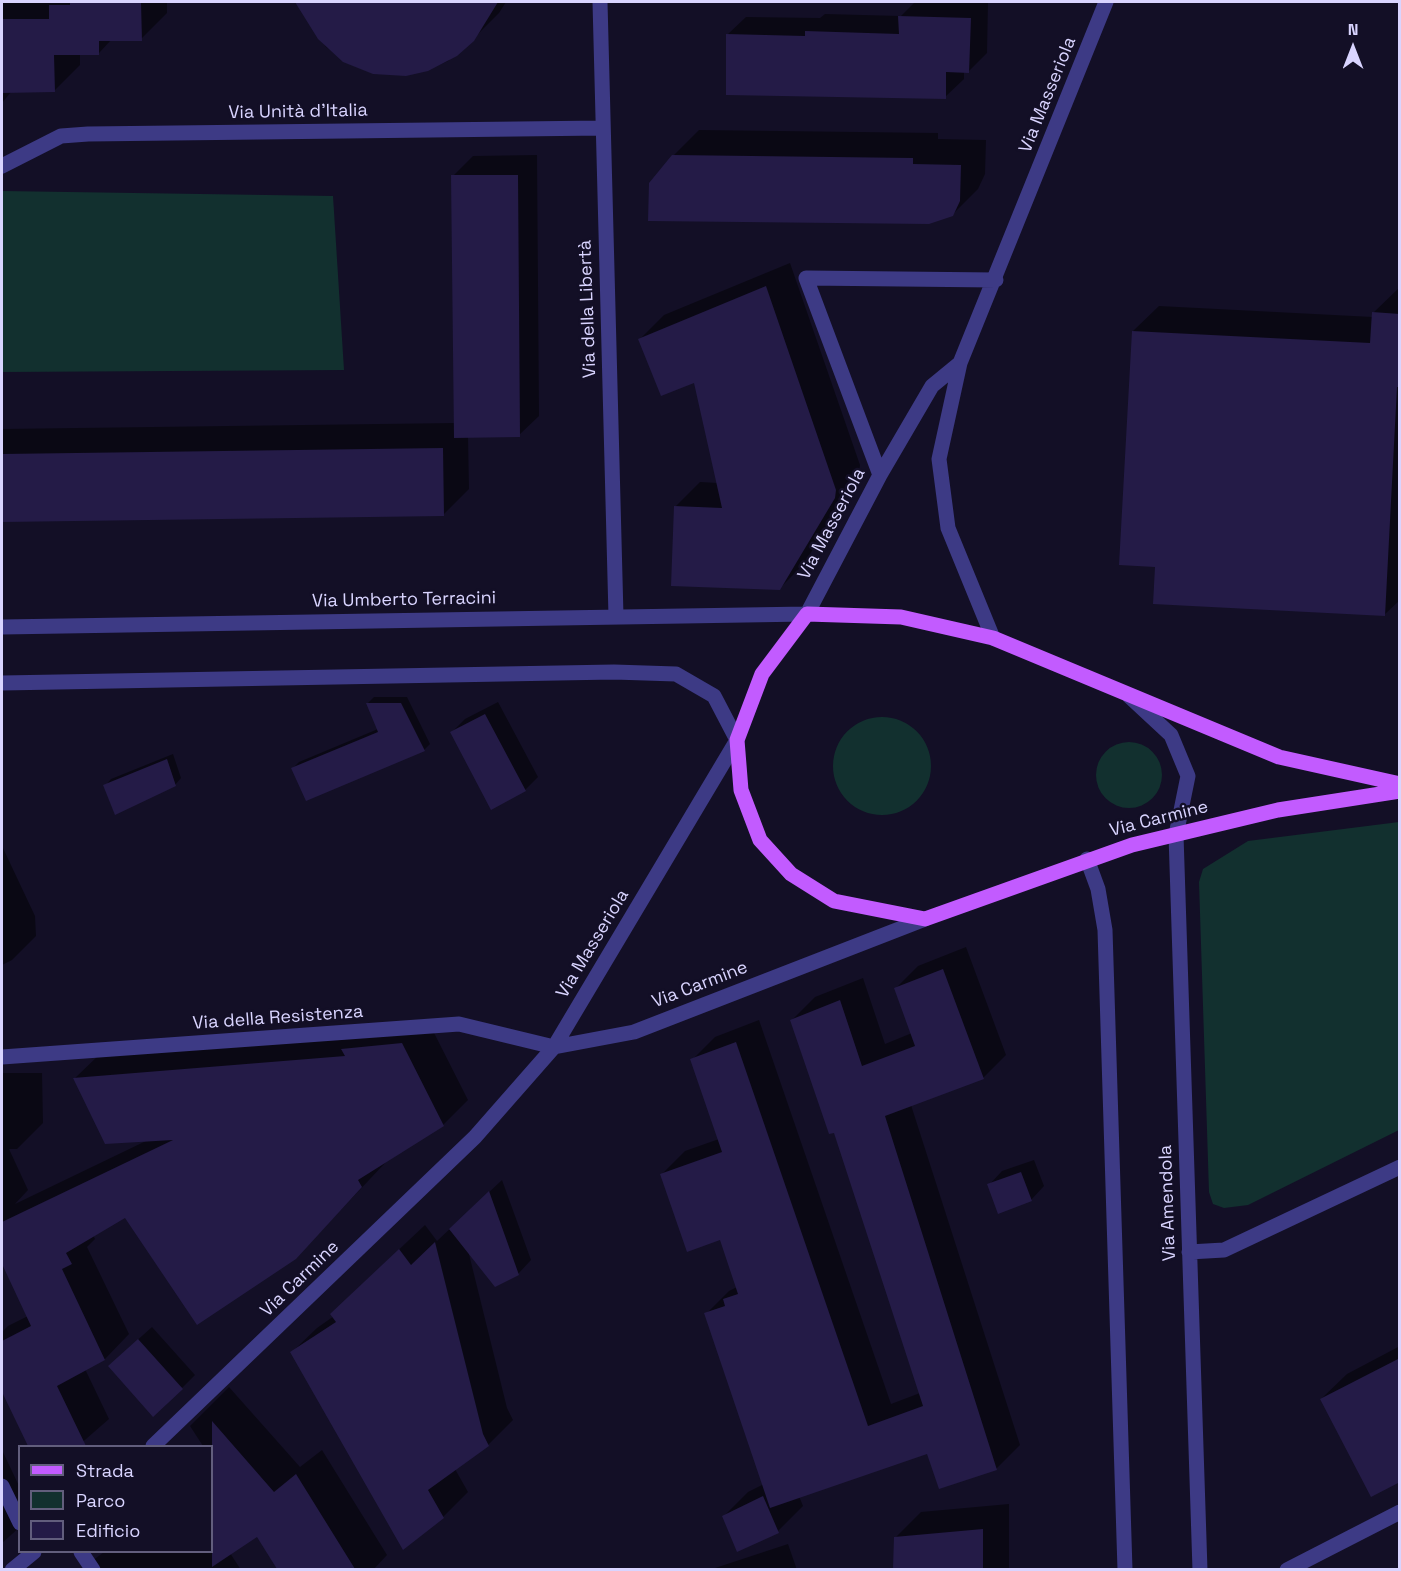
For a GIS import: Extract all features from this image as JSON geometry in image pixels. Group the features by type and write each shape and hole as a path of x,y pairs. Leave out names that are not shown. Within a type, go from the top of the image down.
{"main road":[{"path":"807,614 901,617 993,638 1279,757 1400,783"},
{"name":"Via Masseriola","path":"737,740 762,674 807,614"},
{"path":"737,740 741,790 760,840 791,874 834,901 925,919"},
{"name":"Via Carmine","path":"925,919 1132,844 1278,810 1400,791"}],"street":[{"name":"Via della Libertà","path":"600,2 616,616"},
{"name":"Via Masseriola","path":"807,614 880,475 932,386 960,363 996,279 1106,2"},
{"name":"Via Unità d'Italia","path":"2,166 61,136 88,134 603,128"},
{"path":"880,475 806,278 996,279"},
{"path":"960,363 939,459 948,528 993,638"},
{"name":"Via Umberto Terracini","path":"2,627 807,614"},
{"path":"2,683 615,672 676,674 714,696 737,740"},
{"name":"Via Amendola","path":"1128,695 1171,735 1188,776 1176,835 1200,1569"},
{"name":"Via Masseriola","path":"554,1047 737,740"},
{"path":"1087,859 1098,889 1104,930 1125,1569"},
{"name":"Via Carmine","path":"154,1445 475,1137 554,1047 634,1032 925,919"},
{"name":"Via della Resistenza","path":"2,1057 459,1024 554,1047"},
{"path":"1189,1252 1224,1250 1400,1167"},
{"path":"2,1486 18,1519"},
{"path":"1287,1569 1400,1512"},
{"path":"12,1569 33,1553"},
{"path":"82,1553 93,1569"}],"green space":[{"path":"2,191 333,196 344,370 2,372"},
{"path":"882,717 901,720 917,731 928,747 931,766 928,785 917,801 901,812 882,815 863,812 847,801 836,785 833,766 836,747 847,731 863,720"},
{"path":"1123,742 1135,742 1147,747 1157,757 1162,775 1160,788 1147,803 1135,808 1123,808 1111,803 1101,793 1096,781 1096,769 1101,757 1111,747"},
{"path":"1399,822 1399,1130 1248,1205 1224,1208 1213,1204 1209,1192 1199,882 1203,869 1248,841"}],"building":[{"path":"70,2 141,2 142,41 99,41 99,55 54,55 55,92 2,93 2,19 49,19 49,5 70,5"},
{"path":"295,2 498,2 474,41 457,56 428,71 406,76 373,74 343,62 318,39"},
{"path":"898,16 971,18 969,73 946,72 946,99 726,95 726,34 805,36 805,31 899,34"},
{"path":"672,155 913,158 913,164 961,165 960,201 953,216 929,224 648,221 649,183"},
{"path":"451,175 518,175 520,437 454,438"},
{"path":"766,286 836,490 835,498 780,590 671,586 674,506 722,508 694,383 661,396 638,339"},
{"path":"1372,312 1400,314 1400,387 1397,387 1385,616 1153,604 1155,567 1119,565 1132,331 1370,343"},
{"path":"443,448 444,516 2,522 2,454"},
{"path":"366,703 401,703 425,751 306,801 291,768 378,732"},
{"path":"485,714 526,791 491,810 450,732"},
{"path":"167,759 176,786 115,815 103,785"},
{"path":"943,969 984,1079 885,1116 997,1470 939,1489 927,1454 770,1508 704,1313 725,1306 723,1299 738,1294 720,1240 687,1252 660,1174 722,1152 690,1059 736,1042 868,1426 923,1406 834,1133 829,1134 790,1020 840,1000 862,1066 915,1046 894,988"},
{"path":"402,1043 444,1126 358,1180 362,1187 296,1259 197,1325 125,1218 66,1253 72,1264 62,1269 105,1360 57,1386 86,1445 28,1445 2,1392 2,1341 31,1326 2,1264 2,1222 173,1140 105,1144 73,1078 345,1056 341,1049"},
{"path":"1021,1172 1032,1201 998,1214 987,1184"},
{"path":"489,1191 519,1275 495,1287 449,1229"},
{"path":"435,1242 483,1434 489,1446 428,1490 444,1518 403,1550 290,1352 336,1322 330,1314 399,1249 411,1265"},
{"path":"138,1339 183,1389 153,1417 108,1366"},
{"path":"1400,1358 1400,1482 1371,1497 1320,1399"},
{"path":"212,1421 274,1492 296,1474 355,1569 277,1569 257,1537 212,1567"},
{"path":"763,1496 779,1533 737,1552 722,1516"},
{"path":"983,1529 983,1569 893,1569 894,1537"}]}
